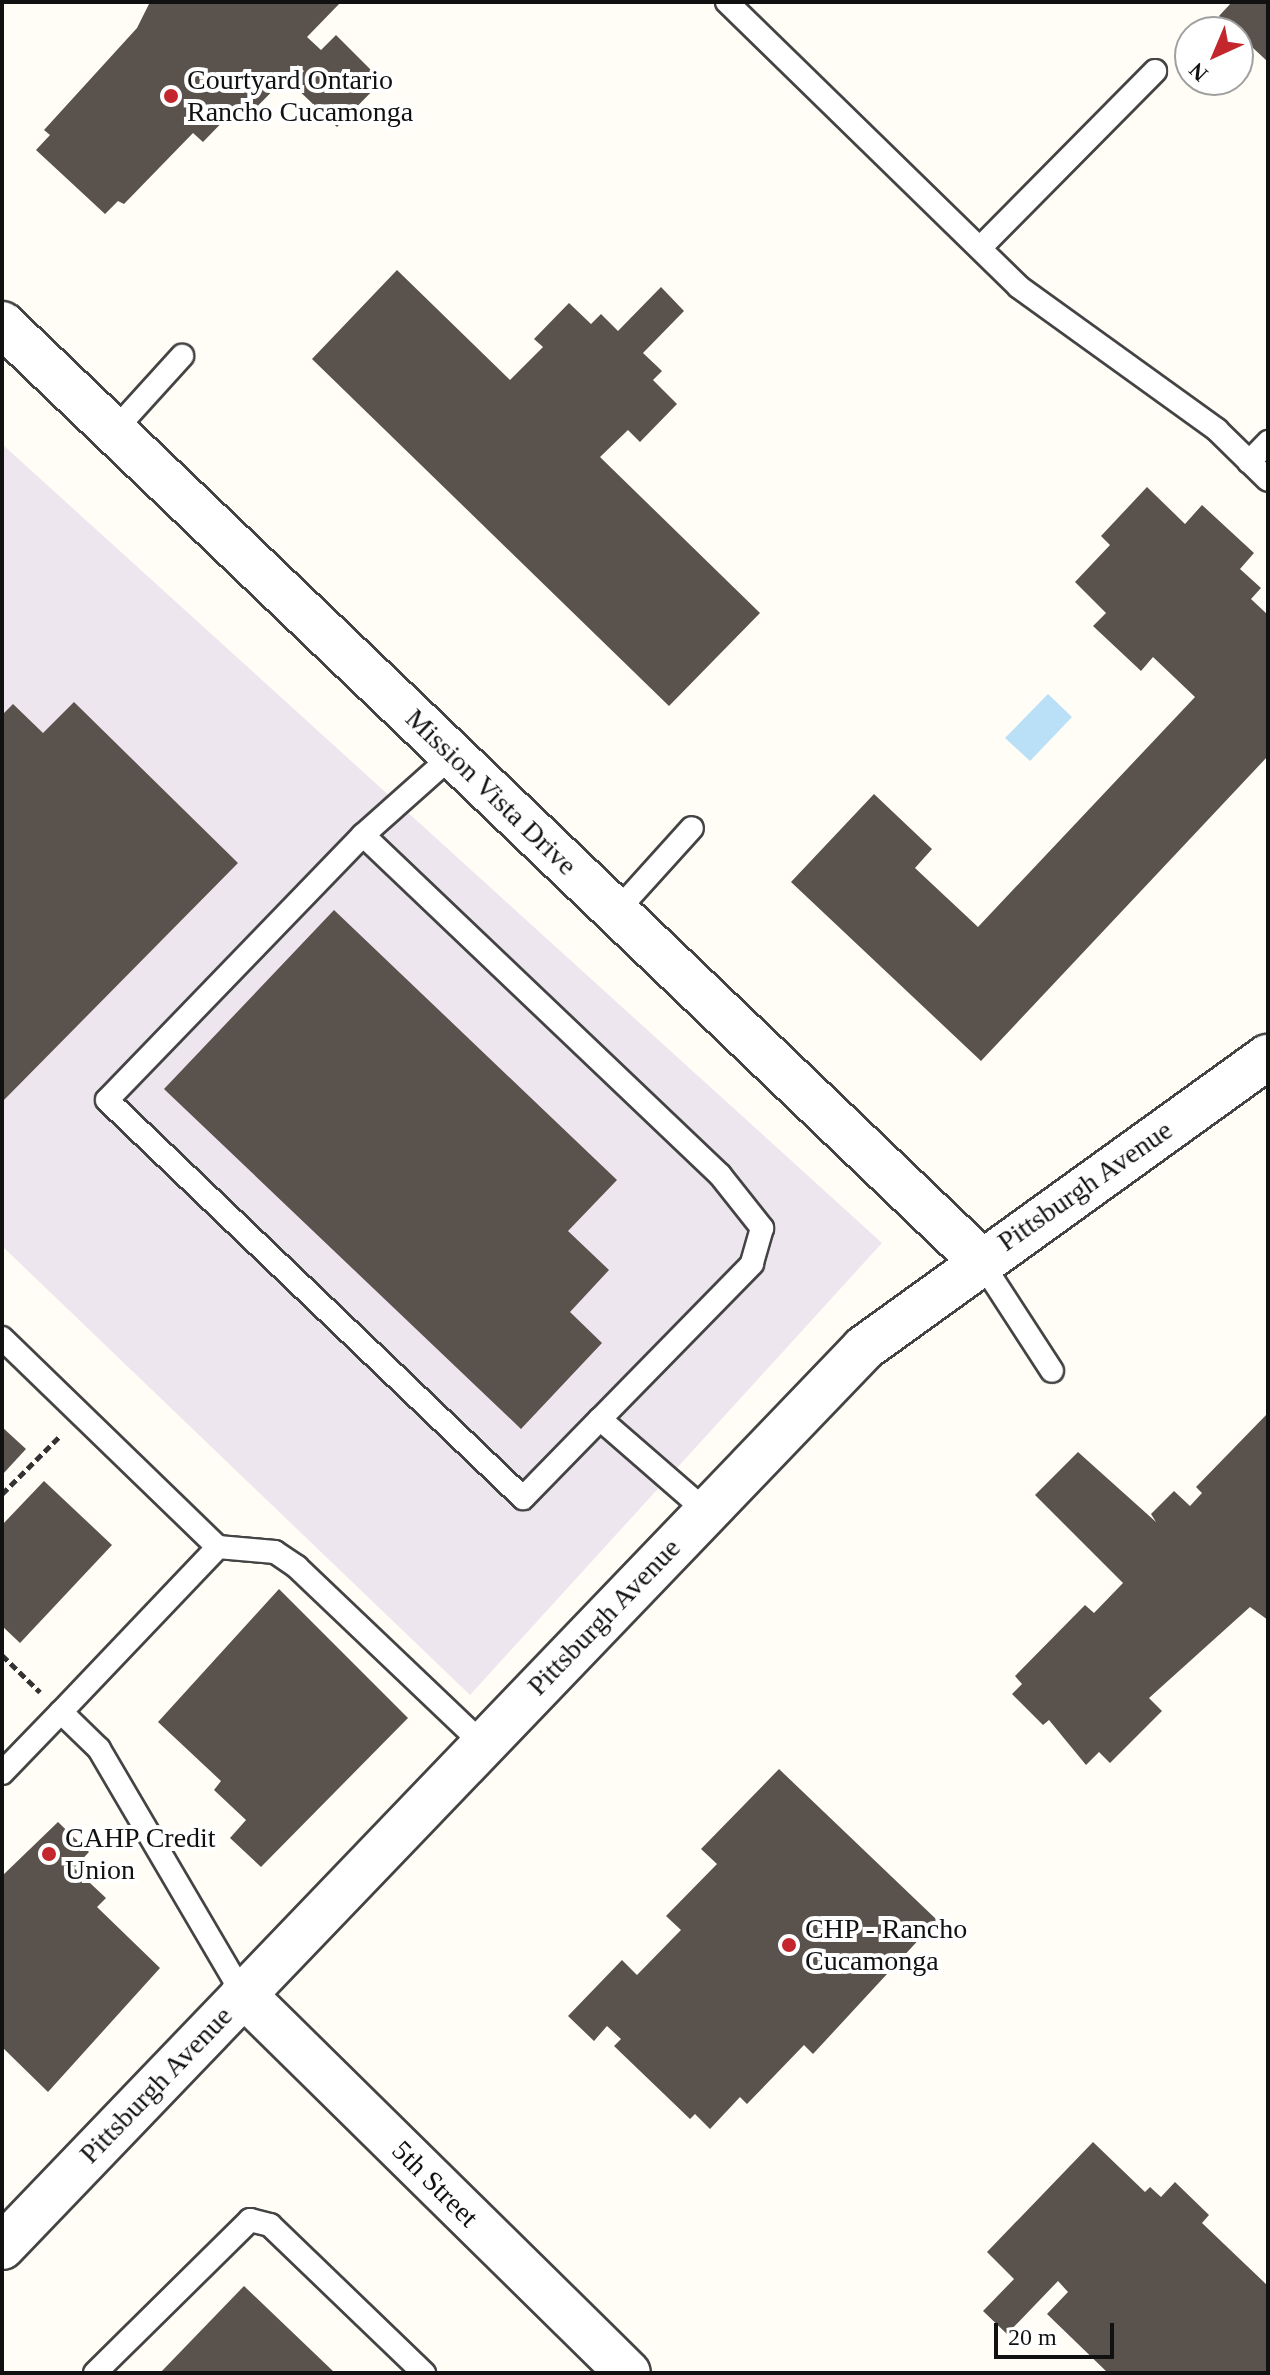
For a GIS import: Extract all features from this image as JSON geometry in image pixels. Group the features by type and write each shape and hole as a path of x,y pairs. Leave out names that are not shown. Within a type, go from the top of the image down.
{"street":[{"name":"Mission Vista Drive","path":"2,324 980,1260"},
{"name":"Pittsburgh Avenue","path":"2,2247 864,1348 980,1260 1268,1057"},
{"name":"5th Street","path":"243,1994 628,2373"}],"lane":[{"path":"727,2 980,248 1064,323 1217,430 1268,480"},
{"path":"980,248 1155,71"},
{"path":"113,432 182,356"},
{"path":"1249,462 1268,442"},
{"path":"363,835 720,1175 762,1228 752,1264 523,1498 107,1100 363,835 454,754"},
{"path":"616,912 692,828"},
{"path":"980,1260 1052,1371"},
{"path":"2,1338 218,1547 275,1552 297,1567 482,1743"},
{"path":"600,1419 706,1511"},
{"path":"2,1773 218,1547"},
{"path":"61,1712 99,1749 243,1994"},
{"path":"95,2373 250,2220 270,2225 424,2373"}],"path":[{"path":"2,1494 81,1414"},
{"path":"2,1655 61,1712"}],"shaded area":[{"path":"2,444 882,1243 470,1695 2,1246"}],"water":[{"path":"1048,694 1072,717 1030,761 1005,738"}],"building":[{"name":"Courtyard Ontario Rancho Cucamonga","path":"150,2 341,2 307,37 321,50 336,35 382,81 337,127 292,84 304,71 298,65 246,118 236,108 203,142 193,133 124,204 118,201 105,214 36,150 50,135 44,130 137,28"},
{"path":"1232,2 1268,2 1268,62 1254,49 1254,16 1219,16"},
{"path":"397,270 510,380 543,347 534,339 569,303 591,324 601,314 618,331 661,287 684,311 643,353 662,371 653,380 677,404 640,442 628,430 600,457 760,613 669,706 312,359"},
{"path":"1147,487 1185,524 1202,505 1254,553 1240,569 1261,588 1251,599 1268,615 1268,756 981,1061 791,882 874,794 932,849 915,868 978,927 1195,697 1153,657 1141,671 1093,626 1106,613 1075,582 1110,545 1101,536"},
{"path":"74,702 238,863 2,1102 2,715 13,704 43,733"},
{"path":"334,910 617,1180 568,1231 609,1270 570,1312 602,1343 521,1429 164,1089"},
{"path":"1268,1413 1268,1620 1250,1607 1149,1698 1162,1711 1110,1763 1099,1752 1086,1765 1049,1720 1043,1725 1012,1694 1022,1684 1015,1676 1085,1605 1094,1613 1123,1583 1035,1495 1078,1452 1156,1522 1151,1514 1174,1491 1190,1506 1202,1493 1196,1487"},
{"path":"2,1427 26,1449 2,1475"},
{"path":"44,1481 112,1545 20,1643 2,1626 2,1525"},
{"path":"279,1589 408,1718 261,1867 230,1838 246,1820 214,1790 221,1781 158,1722"},
{"name":"CHP - Rancho Cucamonga","path":"779,1769 937,1920 813,2054 804,2045 747,2104 740,2097 710,2129 695,2114 690,2119 614,2046 621,2039 607,2026 594,2041 568,2016 622,1960 637,1975 681,1930 666,1916 717,1864 701,1849"},
{"path":"58,1822 89,1852 74,1868 106,1898 97,1907 160,1968 48,2092 2,2047 2,1876"},
{"path":"1093,2142 1145,2192 1150,2187 1161,2197 1175,2182 1209,2215 1202,2223 1268,2286 1268,2373 1108,2373 1047,2314 1068,2292 1058,2281 1007,2334 983,2311 1014,2279 987,2252"},
{"path":"244,2286 335,2373 160,2373"}],"place":[{"name":"Courtyard Ontario Rancho Cucamonga","path":"171,96"},
{"name":"CAHP Credit Union","path":"49,1854"},
{"name":"CHP - Rancho Cucamonga","path":"789,1945"}]}
